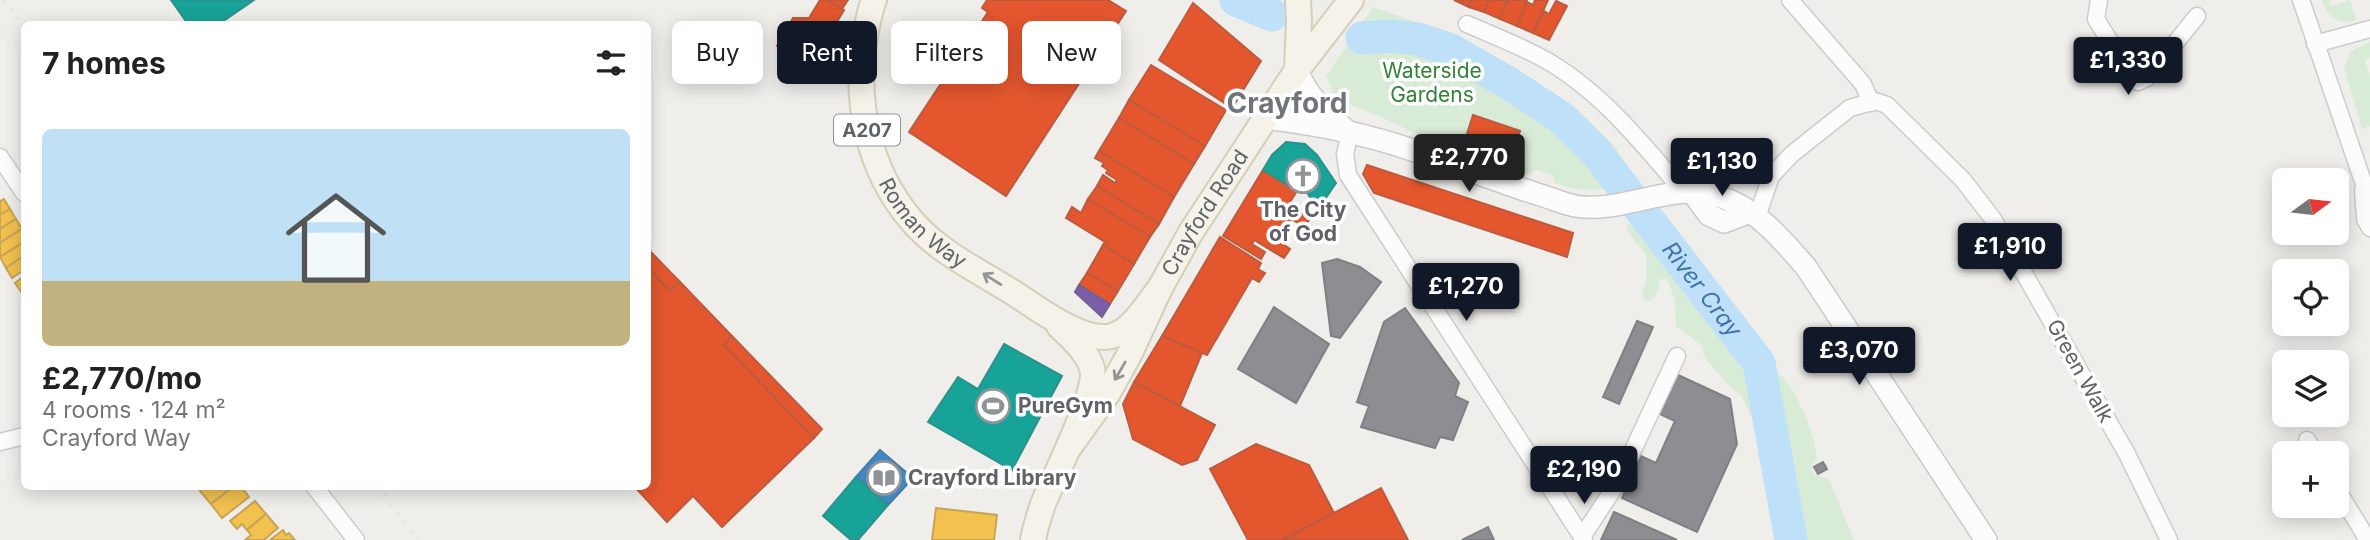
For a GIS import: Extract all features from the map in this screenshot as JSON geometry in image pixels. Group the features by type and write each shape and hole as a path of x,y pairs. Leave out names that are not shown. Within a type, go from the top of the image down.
{"main road":[{"name":"Roman Way","path":"874,0 860,62 861,99 866,129 889,188 912,221 933,241 1049,316 1073,328 1109,337"},
{"path":"1298,0 1297,70 1313,99 1350,134"},
{"name":"Crayford Road","path":"1070,446 1108,393 1141,334 1160,288 1191,232 1297,70 1350,1"},
{"path":"1265,118 1307,123 1412,150 1574,206 1596,207 1688,192 1730,200 1776,233 1806,267 1986,540"},
{"name":"Crayford Road","path":"1109,337 1132,323 1160,288"},
{"name":"Roman Way","path":"1049,316 1081,348 1092,368"},
{"name":"Crayford Road","path":"1033,540 1044,502 1070,446 1093,380 1092,368"}],"street":[{"path":"1754,215 1771,176 1850,108 1871,103 1863,84 1790,0"},
{"path":"2099,0 2096,19 2130,74 2138,82 2147,78 2197,16"},
{"path":"2301,0 2370,202"},
{"path":"1468,24 1542,58 1598,98 1688,192"},
{"path":"2315,44 2370,29"},
{"name":"Green Walk","path":"1871,103 1885,103 1896,113 1963,180 1993,219 2121,443 2169,540"},
{"path":"1350,134 1345,154 1348,175 1583,539 1618,482 1677,356"},
{"path":"0,157 21,188"},
{"path":"2366,184 2365,219 2370,228"},
{"path":"0,442 21,437"},
{"path":"317,490 356,540"},
{"path":"2349,509 2368,540"}],"green space":[{"path":"2322,0 2329,0 2331,6 2350,0 2356,20 2344,22 2334,19"},
{"name":"Waterside Gardens","path":"1373,7 1459,37 1563,99 1577,111 1575,113 1583,121 1586,119 1613,144 1638,182 1596,190 1567,187 1555,183 1553,175 1535,170 1530,175 1442,146 1336,99 1326,76"},
{"path":"2370,42 2370,58 2365,60 2370,77 2370,126 2362,129 2344,68 2351,51"},
{"path":"1635,220 1660,222 1675,231 1680,254 1717,293 1721,320 1734,329 1759,361 1780,375 1793,391 1816,449 1817,459 1812,466 1814,475 1829,479 1854,540 1776,540 1776,515 1758,454 1755,425 1741,395 1731,388 1705,358 1701,345 1676,326 1675,300 1667,279 1660,279 1655,296 1646,302 1642,294 1646,281 1646,255 1627,231 1627,226"}],"building: Homes":[{"path":"4,199 10,209 0,215 0,201"},
{"path":"10,209 16,219 0,229 0,215"},
{"path":"16,219 21,227 0,243 0,229"},
{"path":"21,230 21,244 0,257 0,243"},
{"path":"21,244 21,258 6,268 0,257"},
{"path":"21,258 21,272 12,278 6,268"},
{"path":"21,278 21,292 15,283"},
{"path":"201,490 229,490 211,504"},
{"path":"229,490 244,490 249,497 222,518 211,504"},
{"path":"255,501 266,514 247,530 242,524 237,529 230,521"},
{"path":"936,508 997,515 994,540 932,540"},
{"path":"266,514 278,528 264,540 245,540 251,535 247,530"},
{"path":"283,530 295,540 270,540"}],"building: Shops":[{"path":"820,0 828,0 844,10 838,21 791,21 793,18 809,18"},
{"path":"828,0 848,0 842,9"},
{"path":"987,0 1108,0 1126,11 1120,21 1022,21 1022,84 1079,84 1006,196 909,132 941,84 1008,84 1008,21 982,21 988,12 982,8"},
{"path":"1454,0 1471,0 1469,7"},
{"path":"1471,0 1489,0 1484,12 1469,7"},
{"path":"1489,0 1508,0 1500,19 1484,12"},
{"path":"1508,0 1527,0 1517,26 1500,19"},
{"path":"1535,0 1548,0 1533,33 1517,26 1527,2 1533,5"},
{"path":"1556,1 1567,6 1549,40 1533,33 1544,11 1549,14"},
{"path":"1193,3 1261,61 1232,108 1159,60"},
{"path":"1151,65 1226,110 1205,146 1129,100"},
{"path":"1129,100 1205,146 1194,164 1119,118"},
{"path":"1473,115 1520,131 1513,153 1466,137"},
{"path":"1119,118 1194,164 1174,197 1099,151"},
{"path":"1099,151 1174,197 1159,224 1097,186 1103,175 1115,183 1117,180 1106,173 1108,170 1102,166 1104,163 1095,158"},
{"path":"1367,165 1573,233 1567,257 1374,193 1363,174"},
{"path":"1263,170 1297,191 1290,202 1311,216 1305,227 1291,219 1281,232 1277,240 1290,249 1284,258 1254,240 1252,244 1265,252 1261,259 1223,236"},
{"path":"1097,186 1159,224 1150,237 1088,199"},
{"path":"1088,199 1150,237 1134,264 1066,218 1072,207 1081,213"},
{"path":"1220,237 1261,263 1258,269 1265,273 1259,282 1252,278 1207,355 1162,336"},
{"path":"1103,245 1134,264 1118,291 1087,273"},
{"path":"651,252 680,282 670,291 651,271"},
{"path":"651,271 670,291 680,282 732,336 724,345 814,438 722,527 693,496 667,522 638,490 651,490"},
{"path":"1087,273 1118,291 1110,304 1079,285"},
{"path":"732,336 822,429 814,438 724,345"},
{"path":"1162,336 1202,353 1180,406 1134,382"},
{"path":"1134,382 1215,425 1197,460 1182,465 1133,439 1123,404"},
{"path":"1256,444 1309,465 1334,513 1283,540 1248,540 1210,469"},
{"path":"1381,488 1408,540 1283,540 1334,513"}],"building: Offices":[{"path":"1079,285 1110,304 1102,317 1075,292"}],"building: Schools":[{"name":"Crayford Library","path":"880,450 913,478 888,505 856,477"}],"building: Public":[{"path":"171,0 254,0 223,21 186,21"},
{"name":"The City of God","path":"1286,142 1305,144 1317,155 1336,183 1321,205 1310,197 1302,185 1297,191 1263,170 1272,155"},
{"name":"PureGym","path":"1004,344 1062,376 1012,470 928,422 958,377 978,389"},
{"path":"856,477 888,505 858,540 851,540 823,516"}],"building: Industry":[{"path":"1337,259 1360,267 1381,282 1340,338 1331,336 1322,263"},
{"path":"1274,307 1329,344 1296,403 1238,369"},
{"path":"1405,308 1459,383 1455,396 1468,402 1453,440 1440,437 1435,448 1361,427 1369,406 1357,402 1384,322"},
{"path":"1637,321 1653,327 1619,404 1603,397"},
{"path":"1678,375 1730,399 1737,444 1697,532 1622,498 1641,456 1656,463 1675,421 1660,414"},
{"path":"1823,462 1827,469 1818,474 1814,467"},
{"path":"1614,512 1677,540 1601,540"},
{"path":"1488,527 1494,540 1462,540"}],"waterway":[{"name":"River Cray","path":"1236,0 1272,15"},
{"name":"River Cray","path":"1362,38 1389,36 1418,39 1451,50 1562,118 1596,152 1759,363 1791,540"}],"railway":[{"path":"4,0 21,22"},
{"path":"381,490 418,540"}],"place":[{"name":"The City of God","path":"1303,176"},
{"name":"PureGym","path":"993,406"},
{"name":"Crayford Library","path":"884,478"}],"district":[{"name":"Crayford","path":"1287,103"}]}
